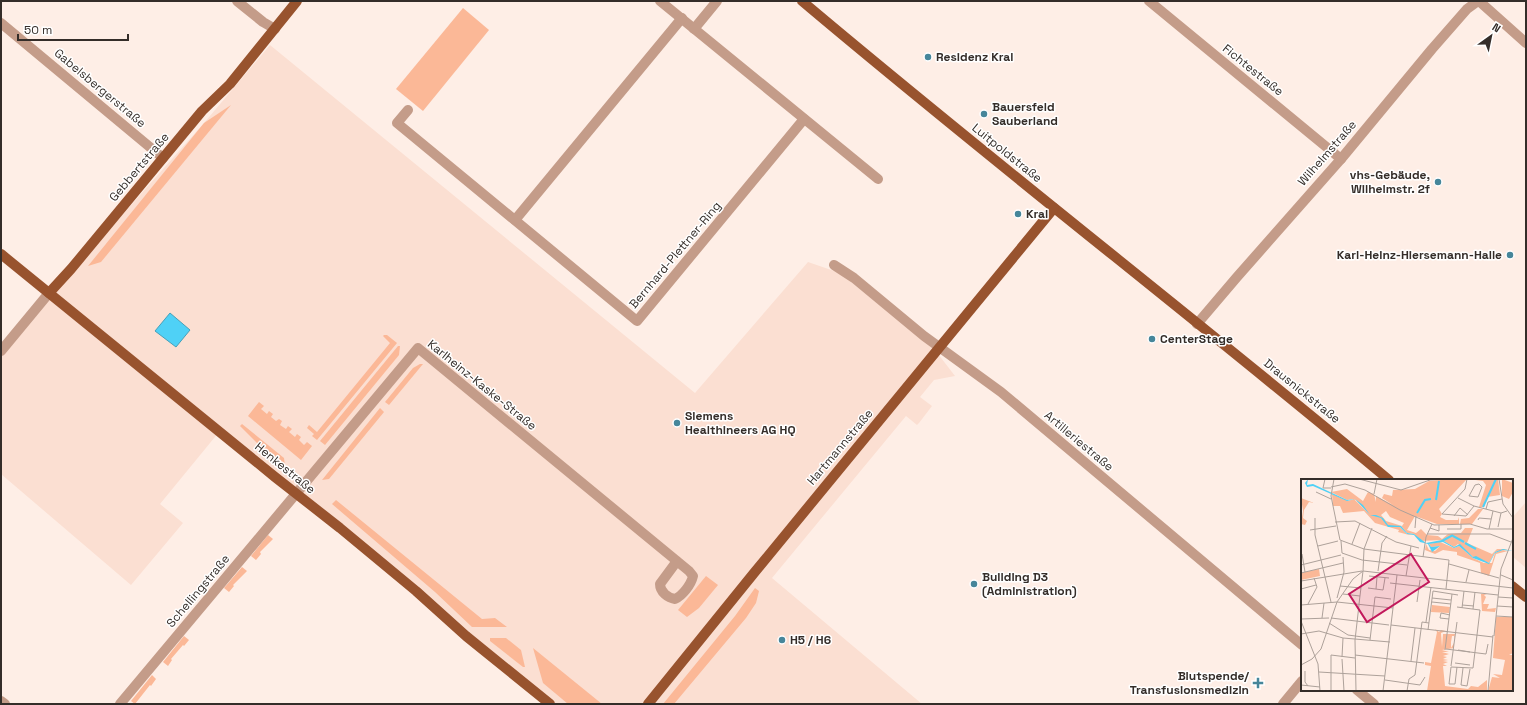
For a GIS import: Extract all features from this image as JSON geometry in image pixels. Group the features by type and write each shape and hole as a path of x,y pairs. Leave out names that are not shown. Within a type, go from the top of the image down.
{"main road":[{"name":"Gebbertstraße","path":"49,294 71,270 202,111 230,84 297,1"},
{"name":"Luitpoldstraße","path":"802,1 1197,324"},
{"name":"Hartmannstraße","path":"648,704 754,572 1054,208"},
{"name":"Henkestraße","path":"1,254 389,568 466,636 550,704"},
{"name":"Drausnickstraße","path":"1197,324 1388,479"},
{"path":"1513,587 1526,597"}],"street":[{"path":"237,1 263,22 275,29"},
{"path":"660,1 878,179"},
{"path":"694,29 717,1"},
{"name":"Fichtestraße","path":"1149,1 1341,158"},
{"path":"1478,1 1526,43"},
{"name":"Wilhelmstraße","path":"1197,324 1341,158 1432,49 1467,9 1478,1"},
{"path":"515,220 682,18"},
{"name":"Gabelsbergerstraße","path":"1,24 163,158"},
{"name":"Bernhard-Plettner-Ring","path":"408,110 397,123 637,321 804,119"},
{"name":"Artilleriestraße","path":"834,265 854,278 924,336 1007,397 1301,644"},
{"name":"Gebbertstraße","path":"1,351 49,294"},
{"name":"Karlheinz-Kaske-Straße","path":"296,494 418,348 677,561"},
{"name":"Schellingstraße","path":"120,704 296,494"},
{"path":"1283,704 1301,682"},
{"path":"1358,691 1374,704"},
{"path":"1,701 5,704"}],"shaded area":[{"path":"463,8 489,30 423,111 396,89"},
{"path":"270,45 695,393 808,262 840,273 935,350 955,376 934,380 920,397 932,406 919,423 917,425 906,416 772,578 922,704 549,704 219,432 160,504 183,523 131,585 1,474 1,354 52,294 204,123"},
{"path":"231,105 101,262 88,266 204,123"},
{"path":"387,335 397,343 317,440 312,436 314,434 307,428 309,425 317,432 390,343 383,336"},
{"path":"398,346 400,346 399,355 325,445 320,441"},
{"path":"423,364 389,405 385,402 413,368"},
{"path":"259,402 264,406 261,409 267,414 269,411 273,414 271,417 276,421 279,419 282,421 280,425 286,429 288,426 292,429 289,432 295,437 297,434 301,437 299,440 304,445 307,442 312,446 301,460 248,416"},
{"path":"380,408 384,412 329,479 322,480"},
{"path":"242,424 284,458 285,466 258,444 240,426"},
{"path":"336,500 482,619 495,618 507,627 472,627 435,592 332,504"},
{"path":"1526,502 1526,568 1513,557 1513,517"},
{"path":"268,535 273,539 260,552 261,554 256,560 251,556"},
{"path":"242,567 247,571 233,585 234,586 229,592 224,588"},
{"path":"706,576 718,585 699,608 687,617 678,610"},
{"path":"755,588 759,591 756,603 746,618 674,704 663,704 735,616"},
{"path":"184,636 189,640 171,659 172,660 168,666 163,662"},
{"path":"490,638 506,638 521,650 525,667 490,641"},
{"path":"533,648 602,704 568,704 543,683"},
{"path":"152,675 156,679 135,704 131,701"}],"water":[{"path":"170,313 190,330 176,347 155,331"}],"place":[{"name":"Residenz Kral","path":"928,57"},
{"name":"Bauersfeld Sauberland","path":"984,114"},
{"name":"vhs-Gebäude, Wilhelmstr. 2f","path":"1438,182"},
{"name":"Kral","path":"1018,214"},
{"name":"Karl-Heinz-Hiersemann-Halle","path":"1510,255"},
{"name":"CenterStage","path":"1152,339"},
{"name":"Siemens Healthineers AG HQ","path":"677,423"},
{"name":"Building D3 (Administration)","path":"974,584"},
{"name":"H5 / H6","path":"782,640"},
{"name":"Blutspende/ Transfusionsmedizin","path":"1258,683"}]}
